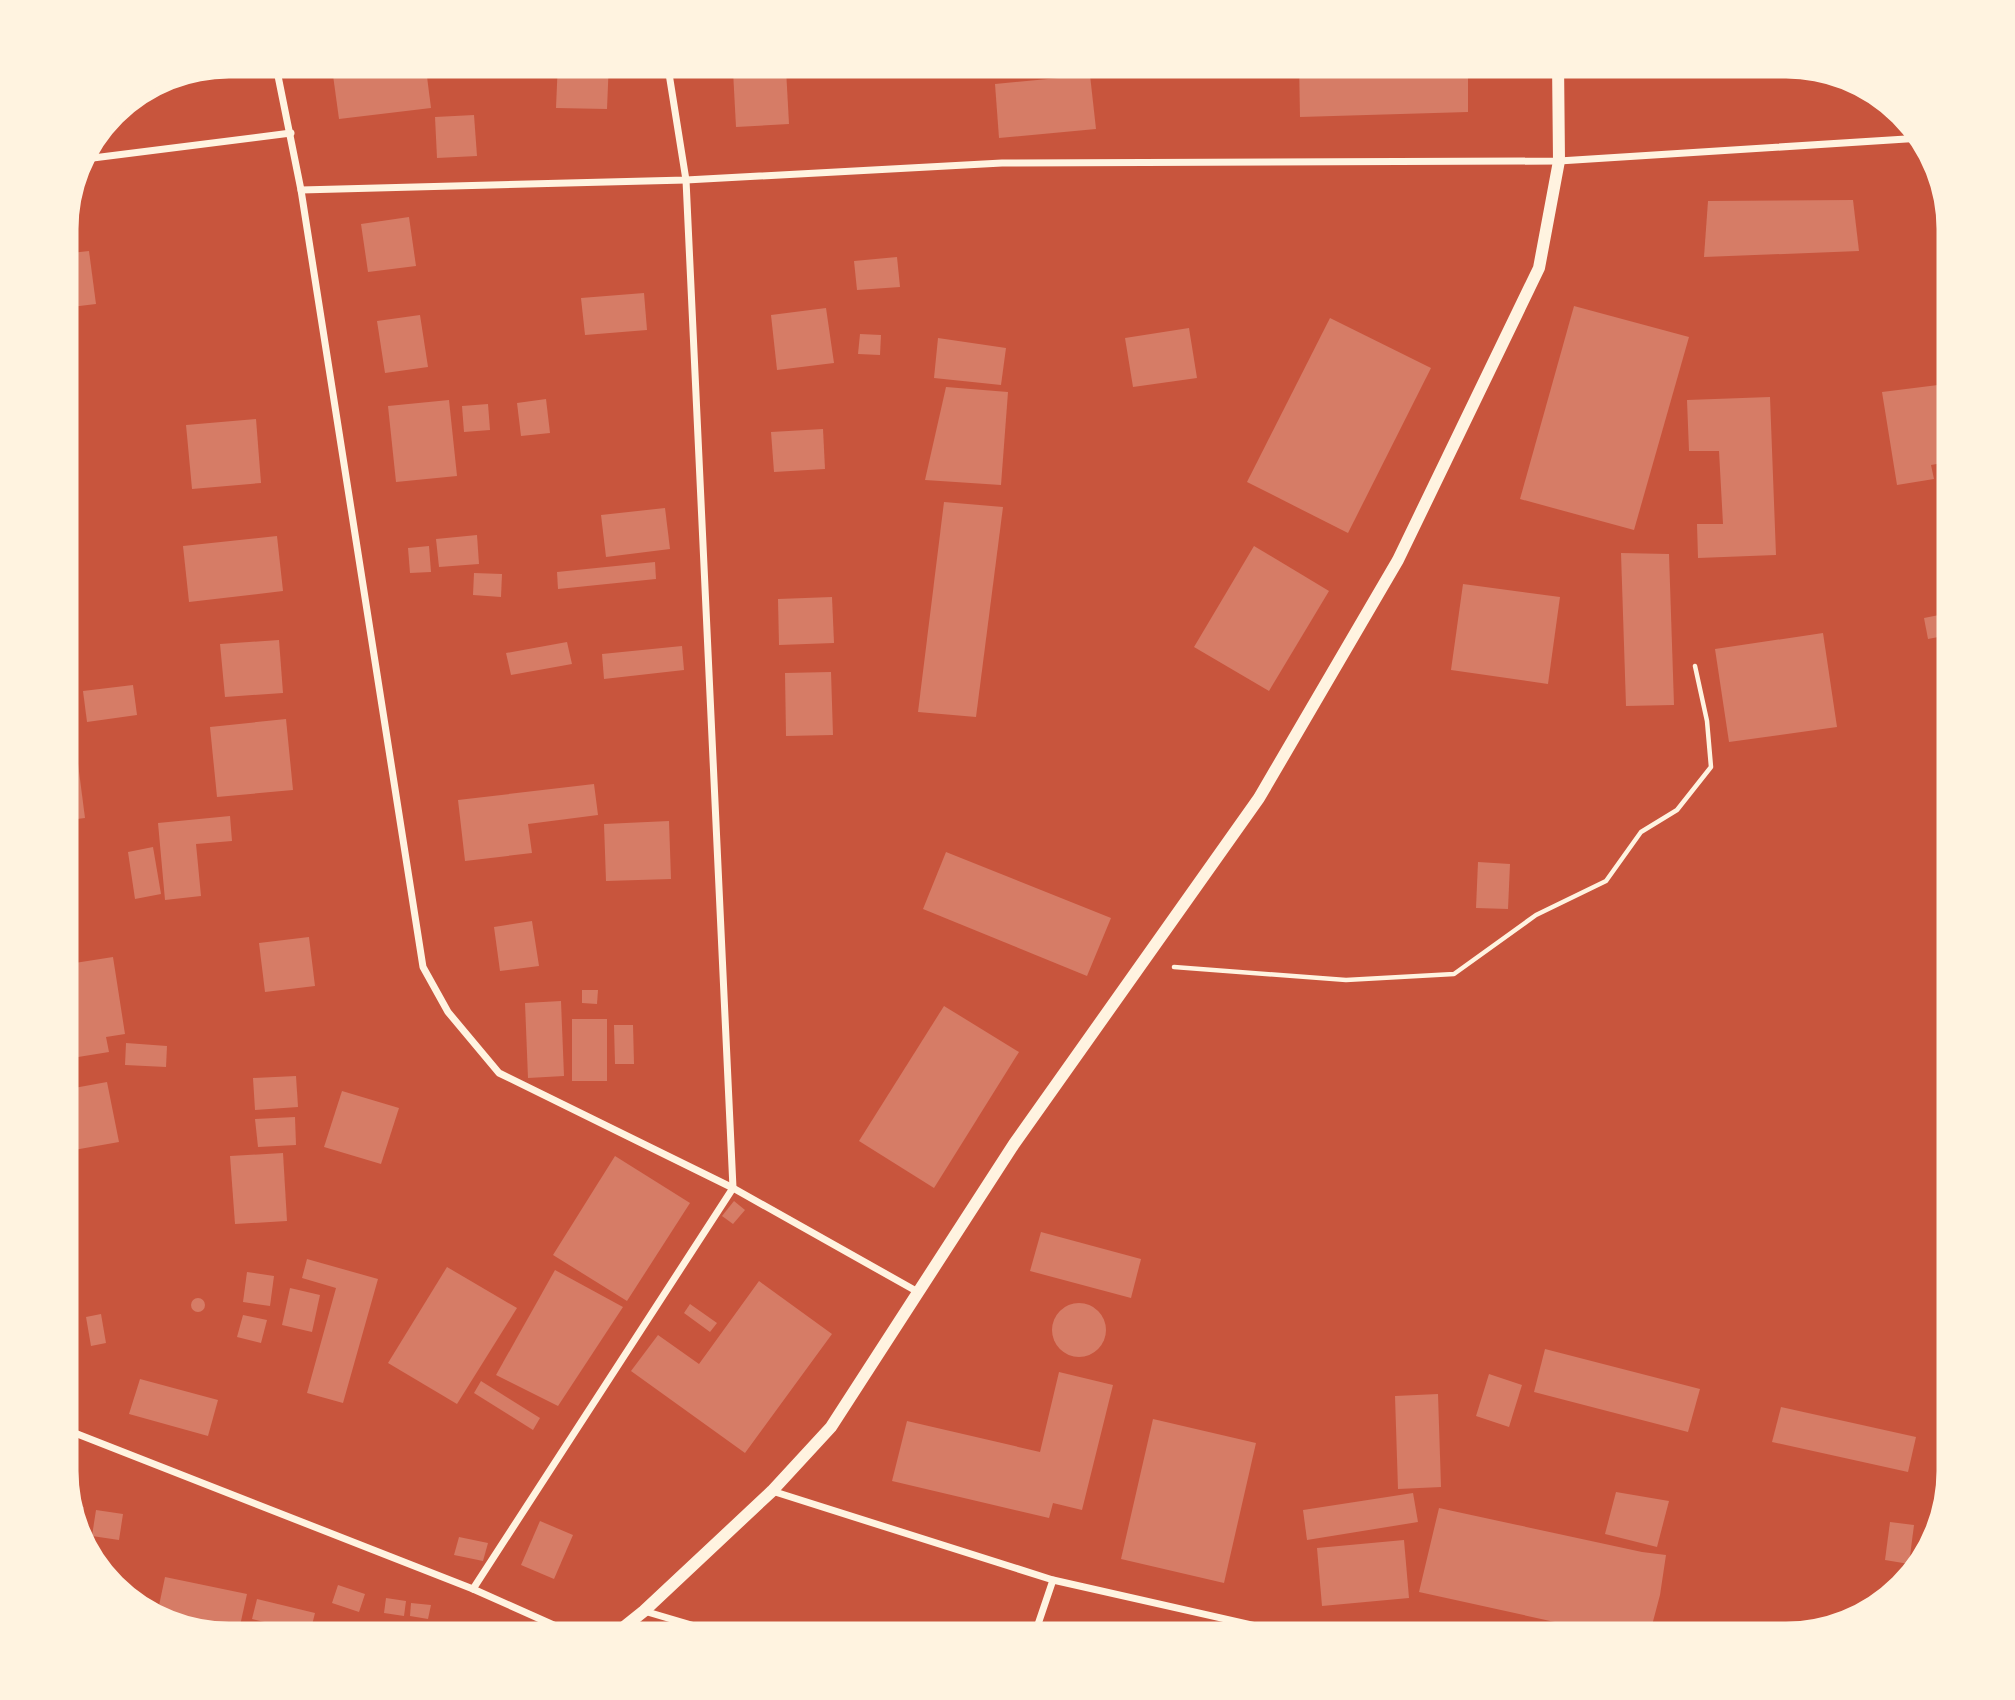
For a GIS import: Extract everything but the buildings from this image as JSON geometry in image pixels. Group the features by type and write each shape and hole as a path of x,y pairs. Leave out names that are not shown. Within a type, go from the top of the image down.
{"street":[{"path":"278,73 301,190 423,967 448,1012 499,1073 733,1188 918,1292"},
{"path":"473,1589 733,1188 686,180 669,73"},
{"path":"625,1626 772,1491 831,1427 1014,1144 1259,798 1398,561 1539,268 1559,161 1558,73"},
{"path":"90,158 291,133"},
{"path":"301,190 686,180 1002,163 1559,161 1912,139"},
{"path":"74,1433 473,1589 556,1626"},
{"path":"772,1491 1053,1580 1256,1626"},
{"path":"1037,1626 1053,1580"},
{"path":"644,1611 695,1626"}],"path":[{"path":"1142,964 1346,980 1454,974 1536,915 1605,881 1641,832 1677,810 1711,766 1707,721 1695,666"}]}
